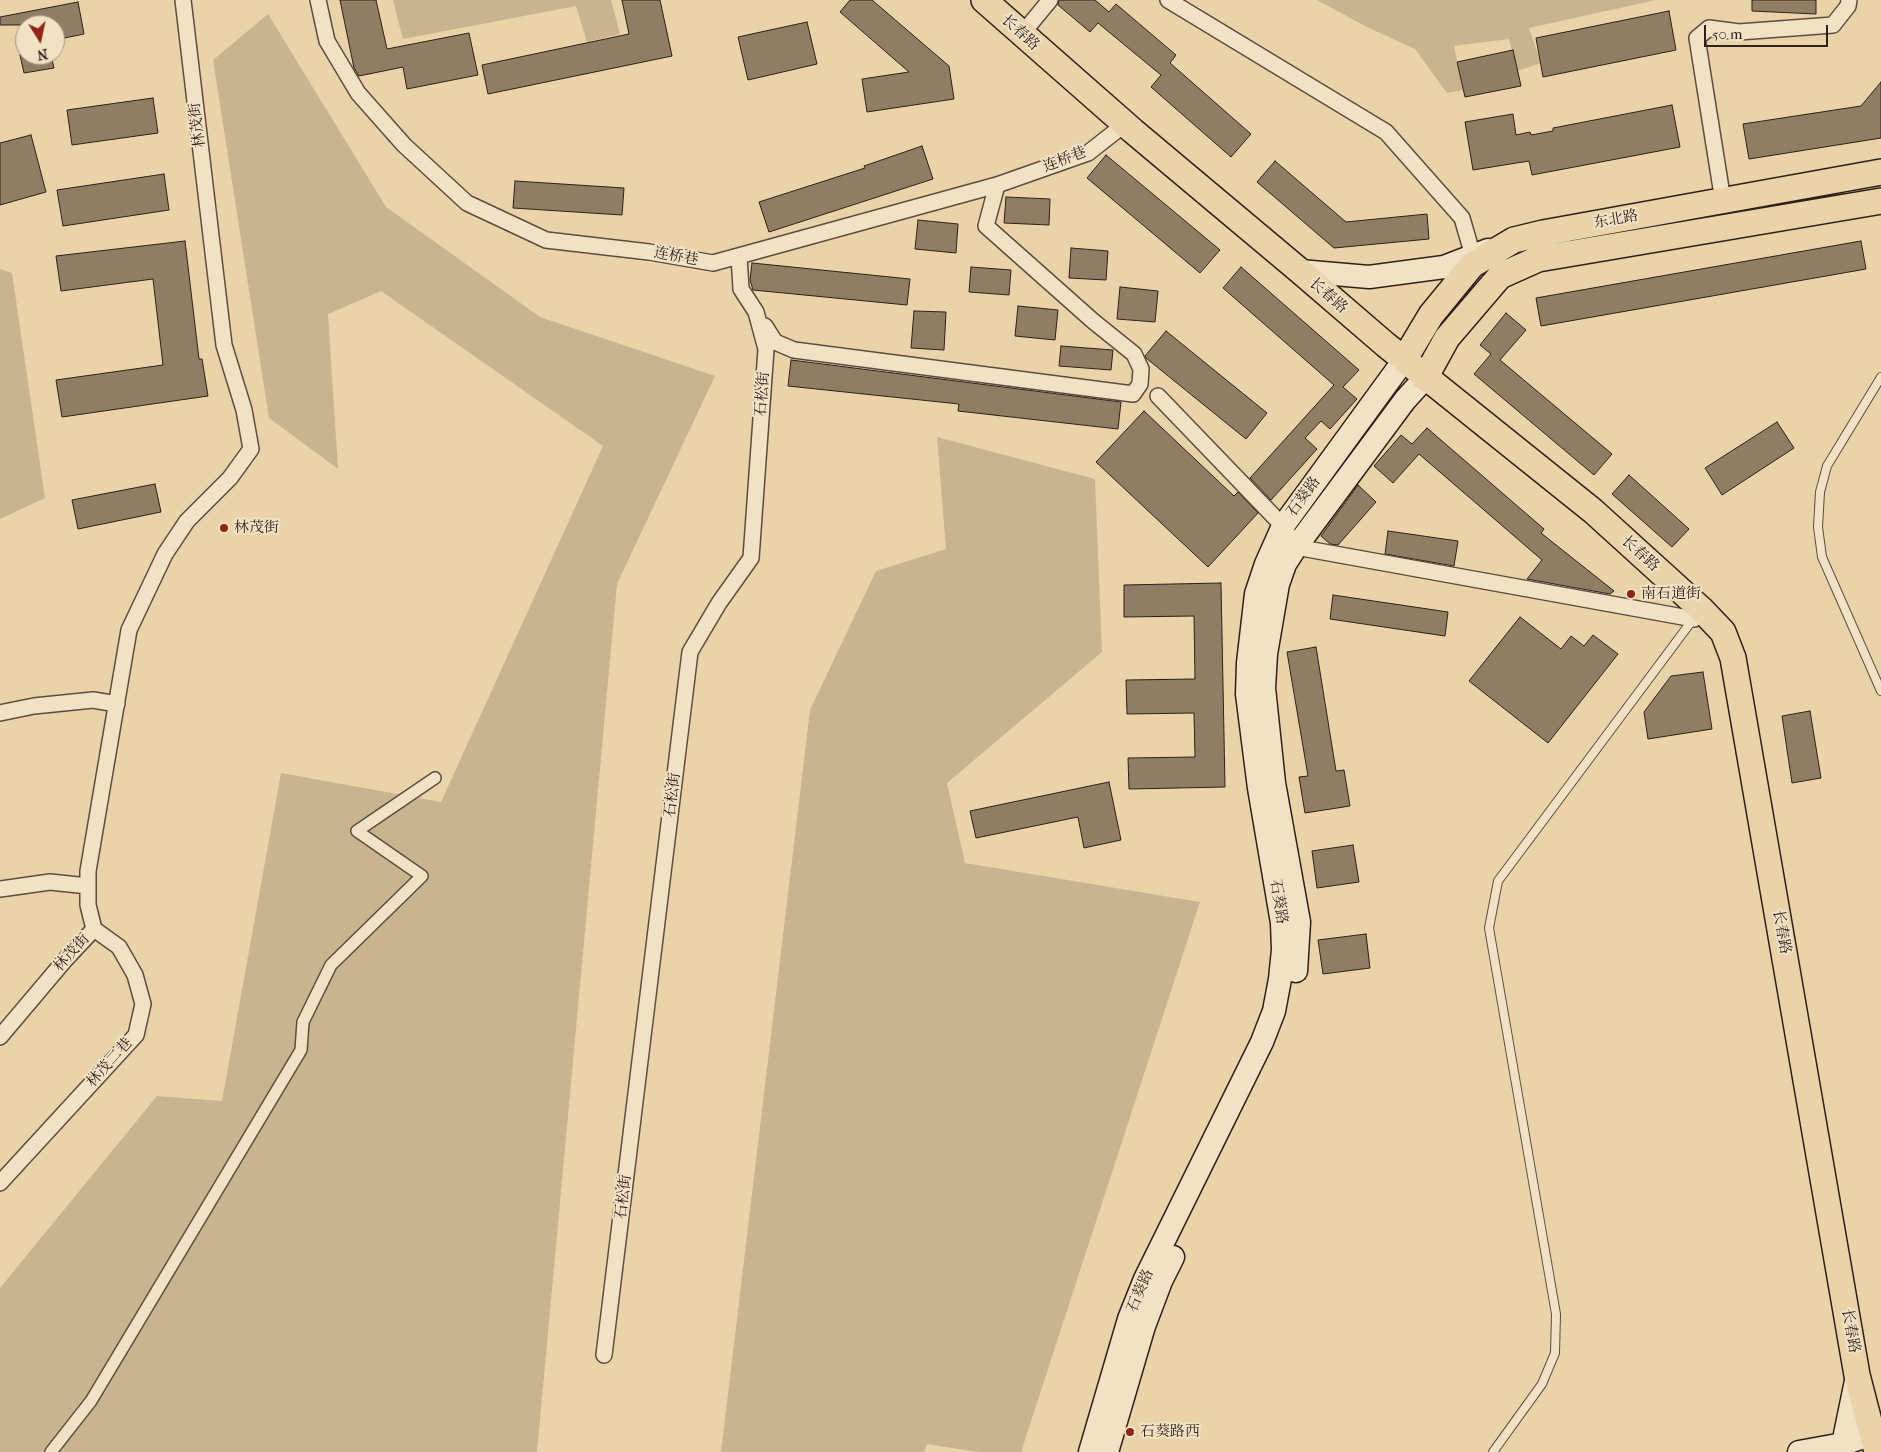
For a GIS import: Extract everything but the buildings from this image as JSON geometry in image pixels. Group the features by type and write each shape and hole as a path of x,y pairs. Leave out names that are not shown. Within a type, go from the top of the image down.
{"main road":[{"name":"长春路","path":"984,0 1125,124 1300,270 1425,378 1593,511 1698,614 1723,632 1732,658 1858,1375 1875,1443"},
{"name":"东北路","path":"1404,360 1430,315 1472,266 1514,240 1543,233 1881,172"},
{"name":"东北路","path":"1425,378 1447,338 1500,276 1538,259 1881,201"},
{"path":"1300,270 1369,277 1444,267 1514,240"},
{"name":"石葵路","path":"1090,1452 1129,1318 1145,1279 1262,1042 1274,1011 1283,950 1282,923 1259,788 1247,694 1248,663 1256,594 1266,564 1284,526 1404,360"},
{"name":"石葵路","path":"1107,1452 1144,1326 1161,1281 1276,1044 1295,987 1298,922 1274,783 1264,688 1267,646 1278,584 1285,564 1296,547 1405,400 1425,378"},
{"path":"1844,1444 1858,1375"},
{"path":"1799,1452 1844,1444 1875,1443"}],"street":[{"name":"林茂街","path":"0,1037 65,960 94,929 88,905 88,871 129,630 165,554 187,521 230,478 250,449 244,410 224,346 183,0"},
{"name":"连桥巷","path":"318,0 327,41 358,92 404,145 467,203 546,240 649,252 713,263 997,185 1088,153 1125,124"},
{"path":"1022,34 1050,0"},
{"path":"1168,0 1386,132 1462,218 1473,256"},
{"path":"1723,201 1697,38 1709,28 1739,32 1833,25 1848,6 1849,0"},
{"path":"756,312 775,342 794,350 1132,394 1140,384 1142,369 1134,354 1093,321 986,226 997,185"},
{"name":"石松街","path":"604,1355 690,652 719,603 750,558 766,350 756,312 740,289 739,256"},
{"path":"1158,396 1284,526 1296,547 1698,614"},
{"path":"0,713 34,706 93,700 116,704"},
{"path":"51,1452 91,1400 301,1050 303,1022 332,965 422,876 357,831 435,778"},
{"path":"0,889 50,882 88,886"},
{"name":"林茂二巷","path":"0,1183 136,1035 143,1004 135,974 119,947 94,929"}],"lane":[{"path":"1881,377 1827,466 1820,492 1818,527 1822,557 1881,691"},
{"path":"1493,1452 1516,1422 1545,1376 1555,1353 1556,1314 1489,928 1498,881 1698,614"}],"shaded area":[{"path":"393,0 611,0 620,34 587,42 576,6 403,39"},
{"path":"1317,0 1656,0 1529,28 1541,63 1517,71 1509,39 1454,46 1463,90 1447,93 1415,49 1367,27"},
{"path":"268,14 386,207 540,317 715,376 617,584 537,1452 0,1452 0,1288 157,1096 222,1101 281,773 441,802 603,446 381,291 328,314 338,469 269,418 213,60"},
{"path":"0,269 12,273 45,498 0,519"},
{"path":"937,437 1095,479 1102,652 947,783 965,863 1200,902 1021,1452 978,1452 927,1444 924,1452 721,1452 810,710 876,571 946,549"}],"place":[{"name":"林茂街","path":"224,528"},
{"name":"南石道街","path":"1631,594"},
{"name":"石葵路西","path":"1130,1432"}]}
